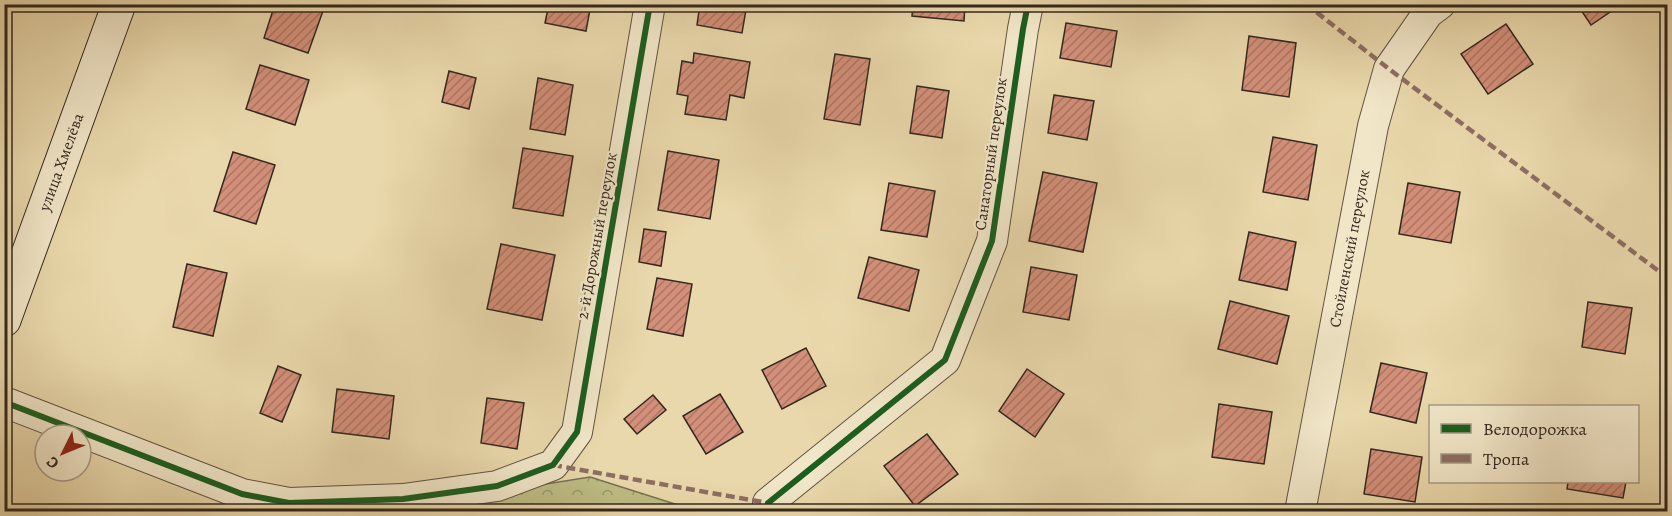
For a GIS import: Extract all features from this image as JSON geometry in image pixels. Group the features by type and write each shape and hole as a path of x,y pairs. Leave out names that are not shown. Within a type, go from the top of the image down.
{"main road":[{"name":"улица Хмелёва","path":"4,320 119,4"}],"street":[{"name":"2-й Дорожный переулок","path":"4,402 242,494 289,503 403,500 497,486 553,465 577,432 650,4"},
{"name":"Санаторный переулок","path":"768,502 945,360 992,241 1028,4"},
{"name":"Стойленский переулок","path":"1300,512 1372,126 1389,69 1428,13 1440,4"}],"green space":[{"path":"590,477 697,511 403,512 471,496"}],"building":[{"path":"275,4 312,4 324,8 308,53 264,38"},
{"path":"549,4 591,4 586,31 545,23"},
{"path":"700,4 747,4 742,33 697,25"},
{"path":"913,4 965,4 964,21 912,16"},
{"path":"1577,4 1622,4 1591,25"},
{"path":"1066,23 1117,31 1111,67 1060,58"},
{"path":"1506,24 1533,64 1488,94 1461,54"},
{"path":"1249,36 1296,43 1289,97 1242,90"},
{"path":"694,53 750,62 744,98 730,95 726,120 685,114 688,96 677,94 682,61 693,63"},
{"path":"835,54 870,59 860,125 824,119"},
{"path":"260,65 309,80 295,125 246,109"},
{"path":"449,71 476,78 469,109 442,102"},
{"path":"538,78 573,85 565,135 530,129"},
{"path":"917,86 949,91 942,138 910,133"},
{"path":"1054,95 1094,101 1087,140 1048,133"},
{"path":"1273,137 1317,145 1308,200 1263,192"},
{"path":"523,148 573,156 563,216 513,208"},
{"path":"668,151 719,160 710,219 658,210"},
{"path":"233,152 275,165 256,224 214,211"},
{"path":"1043,172 1097,183 1083,252 1029,241"},
{"path":"889,183 935,191 927,237 881,230"},
{"path":"1408,183 1460,192 1451,243 1399,234"},
{"path":"644,229 666,232 661,266 639,262"},
{"path":"1249,232 1296,242 1287,290 1239,280"},
{"path":"501,244 555,255 542,320 487,309"},
{"path":"869,257 919,270 909,311 858,298"},
{"path":"187,264 227,273 213,336 173,327"},
{"path":"1031,267 1077,275 1069,320 1023,312"},
{"path":"657,278 692,284 683,336 647,329"},
{"path":"1230,301 1289,316 1277,364 1218,349"},
{"path":"1588,302 1632,308 1625,354 1582,347"},
{"path":"806,348 826,386 782,409 762,370"},
{"path":"1381,363 1427,373 1416,423 1370,412"},
{"path":"278,366 301,375 282,422 260,413"},
{"path":"1027,369 1064,394 1035,437 999,411"},
{"path":"337,389 394,396 389,439 332,432"},
{"path":"720,394 743,432 706,454 683,416"},
{"path":"653,395 666,410 637,434 624,419"},
{"path":"487,398 524,403 517,449 481,443"},
{"path":"1219,404 1272,412 1264,464 1212,457"},
{"path":"927,434 958,474 915,506 884,466"},
{"path":"1371,449 1422,457 1415,502 1364,494"},
{"path":"1568,483 1626,483 1623,498 1567,489"}],"marked path":[{"path":"1306,4 1668,278"},
{"path":"553,465 768,503 784,512"}],"cycle path":[{"path":"4,402 242,494 289,503 403,499 497,486 553,465 577,432 650,4"},
{"path":"768,503 945,360 992,241 1028,4"}]}
